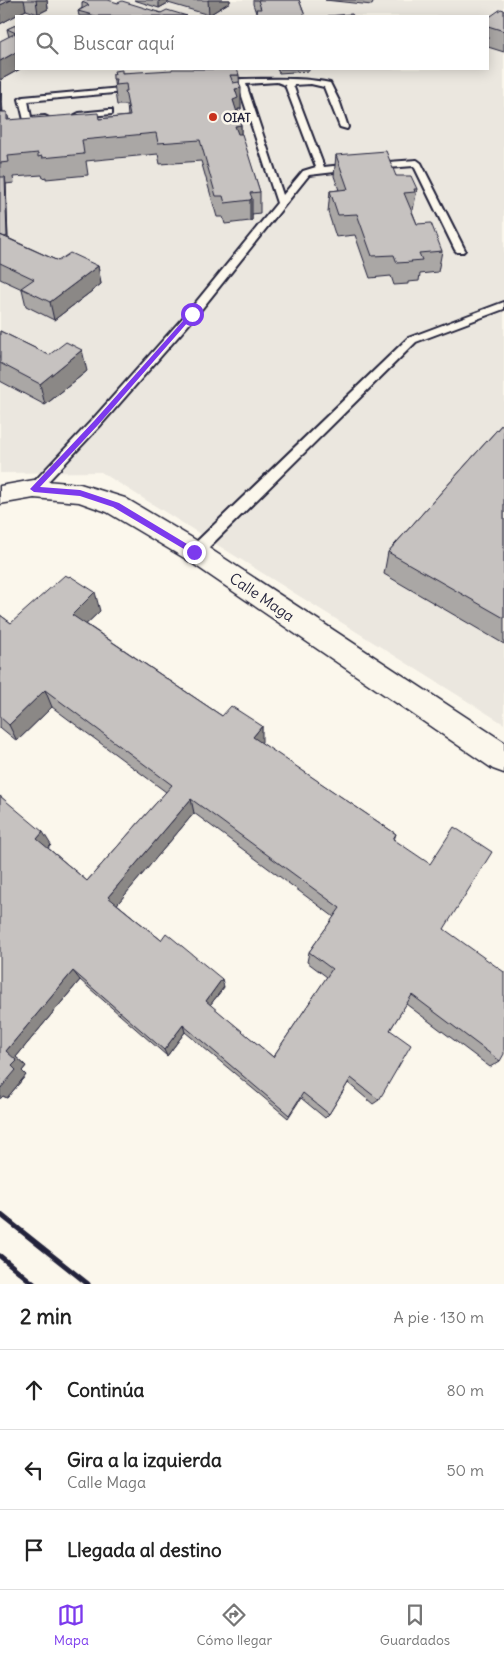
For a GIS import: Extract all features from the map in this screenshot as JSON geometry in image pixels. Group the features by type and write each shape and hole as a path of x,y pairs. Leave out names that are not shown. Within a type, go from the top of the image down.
{"street":[{"name":"Calle Maga","path":"0,495 34,489 80,493 116,505 194,552 504,759"}],"lane":[{"path":"214,78 241,82 277,80 288,83 311,82 327,86 336,103 344,127"},
{"path":"241,82 282,205"},
{"path":"288,83 321,170"},
{"path":"55,117 28,120 23,99 145,87"},
{"path":"73,116 109,112"},
{"path":"34,489 96,423 192,314 306,174 321,170 417,163 460,250"},
{"path":"194,552 412,340 504,305"}],"shaded area":[{"path":"0,0 504,0 504,724 101,472 0,473"}],"building":[{"path":"0,0 11,0 0,5"},
{"path":"86,0 108,0 118,3 122,1 161,13 167,10 184,15 92,15 78,11 89,5 82,2"},
{"path":"258,0 299,0 305,15 258,15 256,9 261,9"},
{"path":"501,9 504,10 504,31 489,26 489,17"},
{"path":"15,25 15,33 7,29"},
{"path":"15,34 15,53 0,61 0,41"},
{"path":"122,70 122,73 172,70 237,70 239,75 230,75 233,83 239,82 241,88 235,89 238,98 233,100 241,125 235,126 238,134 242,134 260,192 250,193 252,198 250,200 225,203 223,196 216,196 200,140 158,143 156,133 82,140 84,154 42,158 42,156 38,157 38,153 8,156 9,162 0,163 0,112 7,112 7,120 98,113 99,119 130,116 125,91 127,91 126,84 115,85 116,79 113,79 114,71"},
{"path":"386,151 396,176 411,176 417,189 414,189 415,192 404,193 417,224 431,223 442,251 419,253 422,260 397,263 394,255 372,256 357,214 338,215 330,191 348,189 336,155"},
{"path":"0,177 5,177 7,236 5,237 0,235"},
{"path":"0,235 58,261 70,253 98,266 50,302 21,288 34,279 0,263"},
{"path":"0,331 49,355 66,342 82,350 40,384 0,363"},
{"path":"504,422 504,618 388,552"},
{"path":"65,575 70,576 95,592 72,615 222,716 231,706 262,726 253,737 396,834 393,839 430,864 454,827 492,852 444,929 504,972 504,1054 500,1061 412,995 390,1030 411,1045 379,1100 351,1078 329,1114 303,1093 289,1115 183,1025 164,1050 73,971 6,1051 17,1061 12,1066 16,1070 0,1089 0,796 43,832 37,839 87,881 172,785 45,690 9,725 0,717 0,615 11,623","holes":["191,799 340,908 309,952 332,969 273,1057 206,1001 222,979 166,933 161,940 108,897"]}],"railway":[{"path":"0,1214 88,1284"},
{"path":"0,1256 34,1284"}],"place":[{"name":"OIAT","path":"213,117"}],"route":[{"path":"192,314 96,423 34,489 80,493 116,505 194,552"}]}
